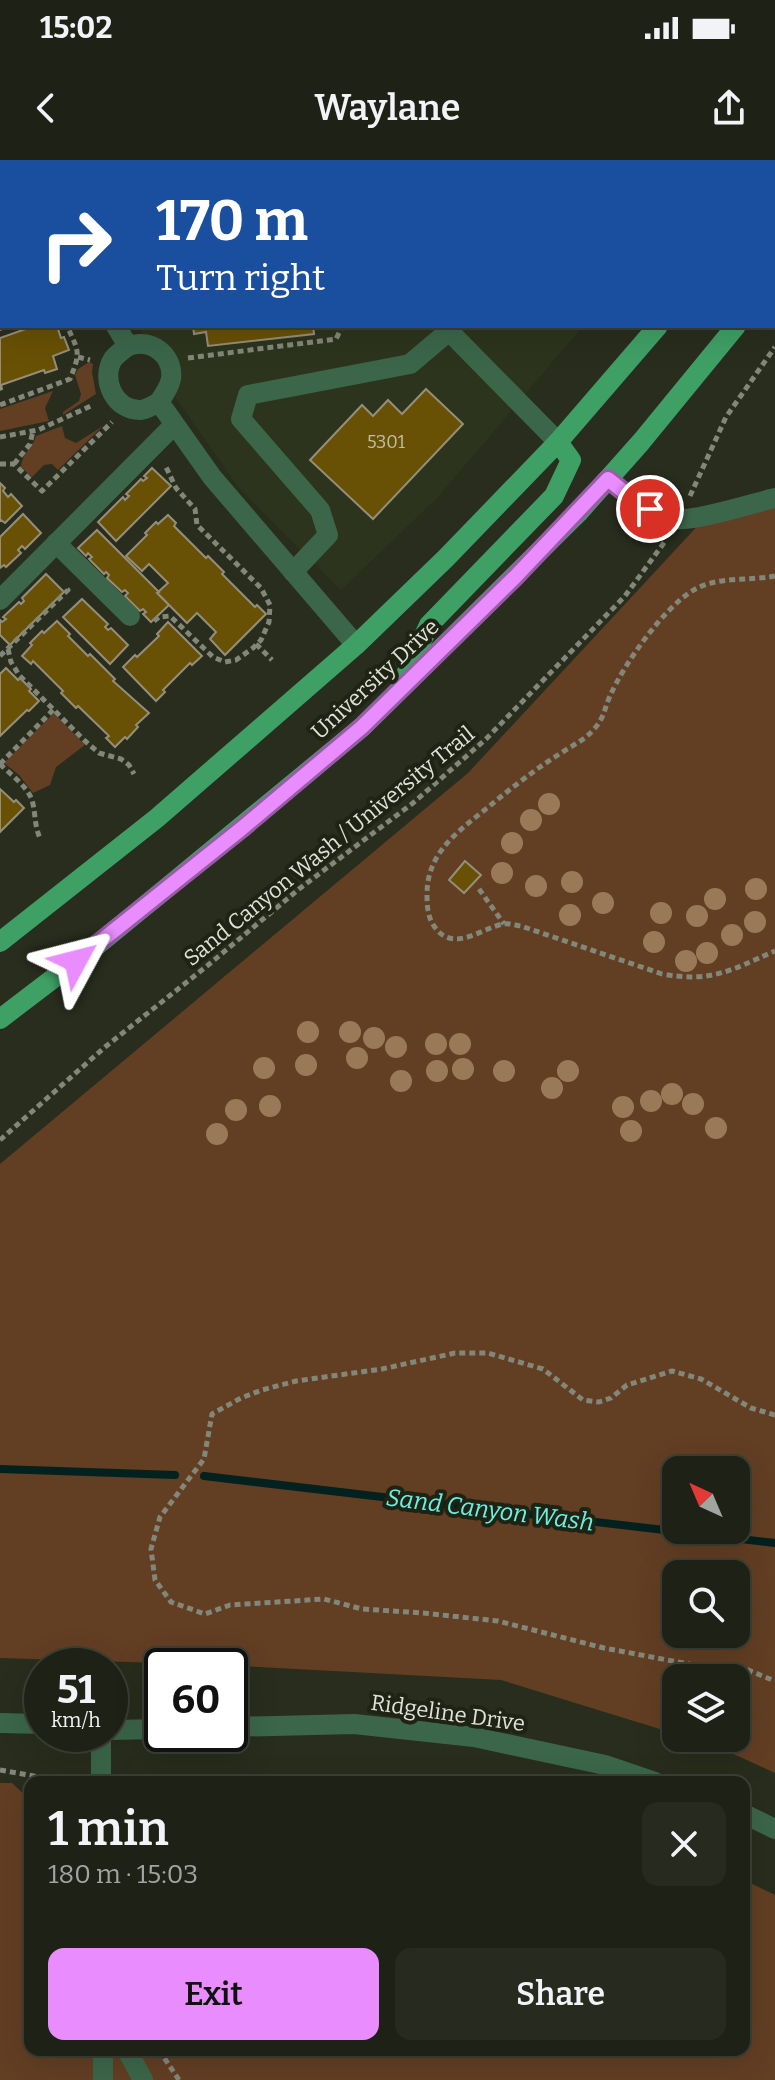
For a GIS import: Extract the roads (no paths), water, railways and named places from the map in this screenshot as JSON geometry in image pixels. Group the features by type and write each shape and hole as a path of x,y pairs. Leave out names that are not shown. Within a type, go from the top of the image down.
{"main road":[{"name":"University Drive","path":"0,942 157,818 356,645 446,558 558,442 656,328"},
{"name":"University Drive","path":"0,1019 101,942 362,727 567,524 651,431 734,328"},
{"path":"397,694 429,625 554,496 571,460 558,442"}],"street":[{"path":"117,328 128,346"},
{"path":"293,572 328,535 320,510 241,419 248,395 410,364 446,329 558,442"},
{"path":"144,342 153,346 168,361 171,370 168,390 159,402 143,410 125,406 113,396 107,379 112,361 128,346 144,342"},
{"path":"159,402 212,477 356,645"},
{"path":"0,600 174,425"},
{"path":"608,479 650,509 678,519 694,518 775,498"},
{"path":"56,543 130,616"},
{"path":"0,1723 24,1724"},
{"name":"Ridgeline Drive","path":"248,1727 354,1724 474,1737 605,1765 637,1776"},
{"path":"101,1752 101,1776"},
{"path":"750,1817 775,1829"},
{"path":"103,2056 103,2080"},
{"path":"130,2056 143,2080"}],"waterway":[{"name":"Sand Canyon Wash","path":"0,1469 175,1475"},
{"name":"Sand Canyon Wash","path":"204,1476 775,1543"}]}
